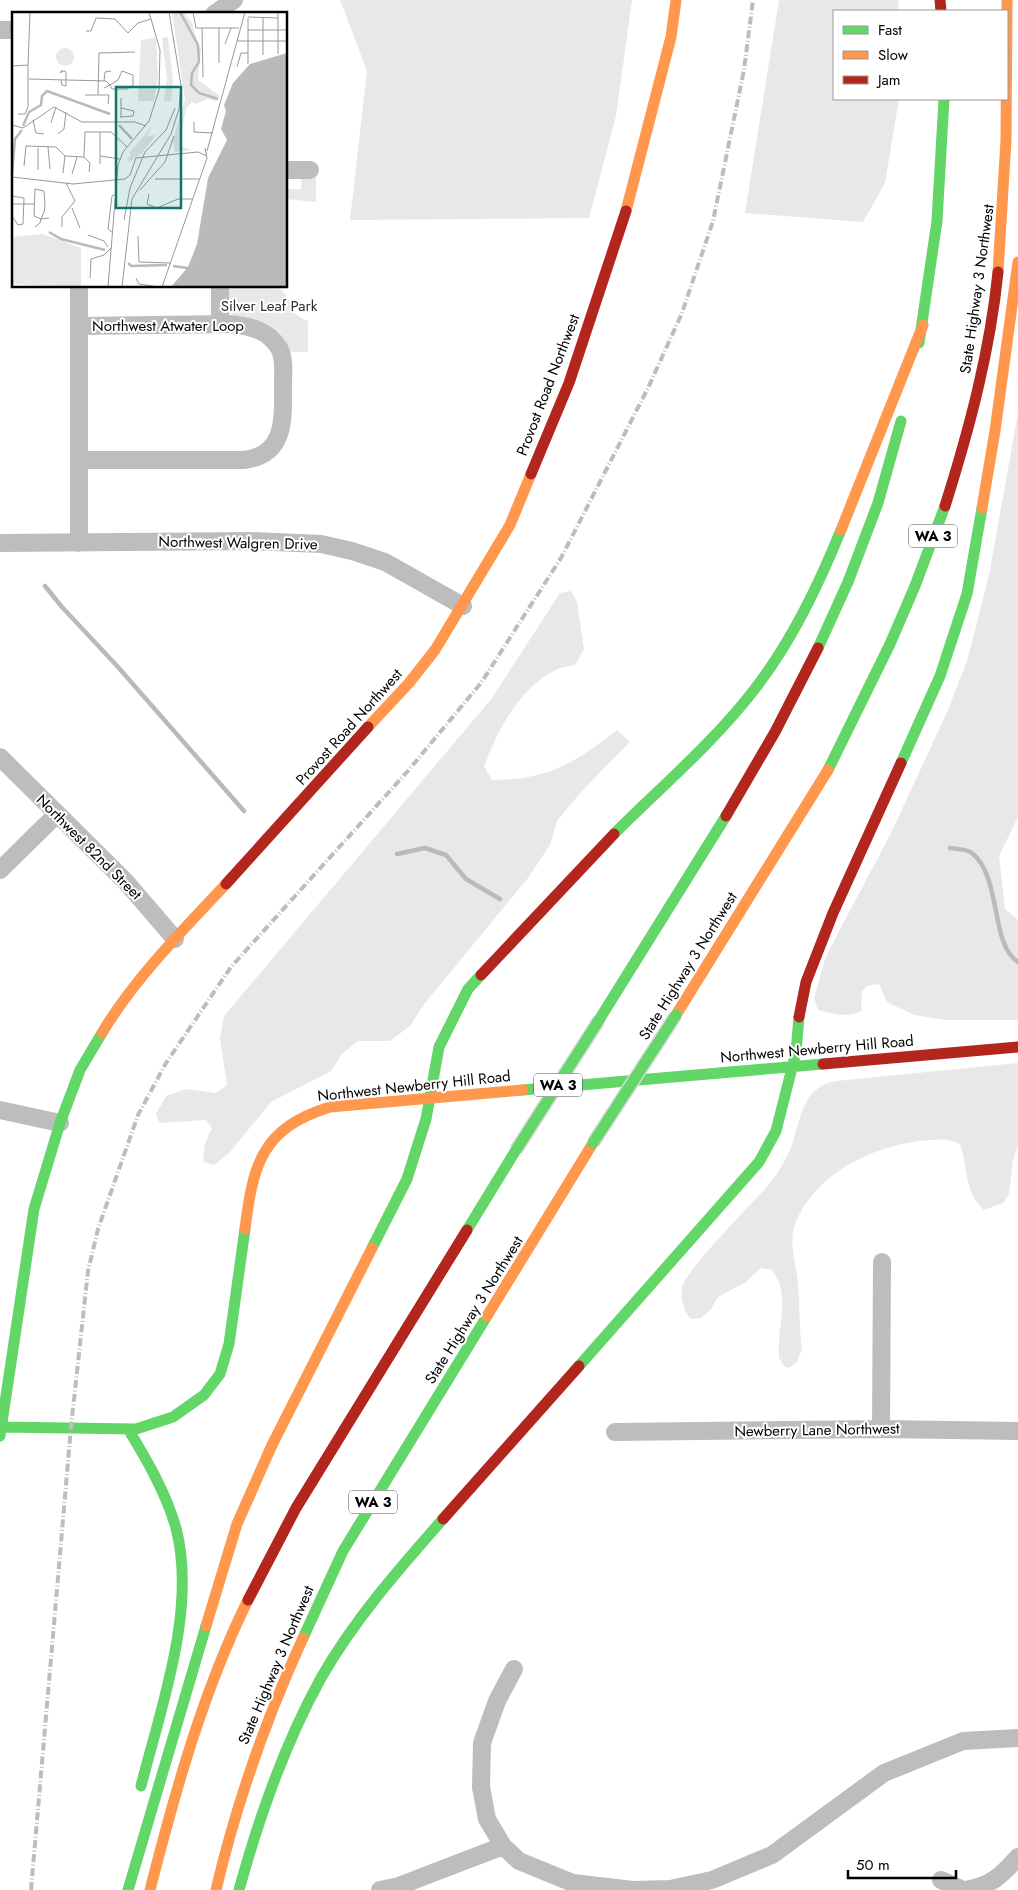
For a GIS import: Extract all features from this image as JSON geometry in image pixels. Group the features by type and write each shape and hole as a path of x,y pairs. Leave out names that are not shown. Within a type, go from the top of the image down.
{"main road":[{"name":"Provost Road Northwest","path":"0,1436 34,1209 60,1123 80,1070 112,1016 175,939 383,715 436,650 510,525 568,383 629,202 671,37 676,0"},
{"path":"1012,0 1018,44"},
{"name":"WA 3","path":"150,1890 170,1810 232,1632 296,1508 516,1150 763,755 823,641 858,555 881,490 898,433 923,326 937,221 944,100"},
{"name":"State Highway 3 Northwest","path":"216,1890 226,1848 256,1749 273,1704 343,1551 593,1144 676,1016 835,758 900,626 948,493 979,384 996,282 1006,161 1006,100"},
{"path":"239,1890 247,1861 280,1769 305,1711 336,1653 382,1588 754,1170 776,1131 793,1066 799,1010 806,982 834,913 940,676 967,594 995,431 1018,262"},
{"path":"128,1890 237,1524 272,1445 407,1180 421,1142 439,1047 468,989 607,841 732,716 755,689 790,637 822,578 923,326"},
{"name":"Northwest Newberry Hill Road","path":"0,1427 128,1429 154,1424 182,1413 204,1394 220,1374 229,1344 252,1184 258,1163 270,1142 288,1125 314,1111 330,1107 430,1097 1018,1047"},
{"path":"128,1429 149,1463 166,1504 179,1542 183,1582 179,1622 137,1801"},
{"path":"121,1890 124,1859"}],"street":[{"path":"217,12 234,0"},
{"path":"288,170 310,170"},
{"path":"78,543 79,288"},
{"path":"220,288 220,324"},
{"name":"Northwest Atwater Loop","path":"78,460 244,460 266,453 279,437 283,422 283,365 280,350 260,330 250,326 220,324 79,326"},
{"name":"Northwest Walgren Drive","path":"0,543 251,541 321,544 352,550 385,562 463,606"},
{"name":"Northwest 82nd Street","path":"0,757 56,815 126,882 175,939"},
{"path":"0,870 56,815"},
{"path":"0,1110 60,1123"},
{"path":"881,1429 882,1262"},
{"name":"Newberry Lane Northwest","path":"615,1432 881,1429 1018,1431"},
{"path":"514,1669 497,1701 482,1743 481,1787 487,1819 503,1846 519,1861 573,1883 633,1890 670,1889 712,1880 772,1855 884,1773 963,1741 1018,1738"},
{"path":"380,1890 399,1886 503,1846"},
{"path":"941,1880 965,1890 983,1887 1002,1874 1018,1857"}],"green space":[{"path":"340,0 632,0 616,116 589,218 350,220 367,71"},
{"path":"779,0 898,0 899,10 833,10 833,100 899,100 885,183 863,222 745,213"},
{"path":"301,177 316,177 316,202 288,199 288,189 301,189"},
{"name":"Silver Leaf Park","path":"225,288 277,288 286,295 296,314 308,321 308,352 289,352 229,313"},
{"path":"1018,413 1018,817 999,856 1005,909 1018,920 1018,1020 946,1020 914,1015 887,1002 879,984 867,986 862,991 861,1011 850,1015 840,1015 818,1010 814,998 826,956 892,831 948,710 967,661 989,575"},
{"path":"571,591 577,602 584,649 575,665 558,669 543,678 521,698 503,724 484,766 492,780 529,777 545,773 574,760 617,730 630,742 581,792 557,821 550,845 528,878 425,1003 410,1026 390,1041 358,1041 342,1054 331,1071 271,1102 229,1153 214,1165 203,1162 205,1143 212,1128 206,1120 159,1123 156,1114 166,1096 186,1089 216,1093 227,1085 220,1038 224,1016 492,698 560,593"},
{"path":"1018,1063 1018,1146 1013,1160 1009,1194 1003,1203 984,1210 978,1203 970,1187 960,1144 955,1142 936,1140 901,1144 863,1157 828,1179 814,1193 802,1210 794,1228 793,1249 798,1284 802,1349 797,1362 789,1368 784,1366 779,1358 782,1301 778,1280 772,1270 761,1268 746,1282 718,1297 711,1309 701,1318 691,1319 683,1304 682,1296 682,1287 686,1279 706,1253 775,1177 792,1145 806,1102 817,1089 836,1081"}],"waterway":[{"path":"45,586 244,811"},
{"path":"397,854 425,848 446,855 466,879 500,899"},
{"path":"950,848 972,853 981,864 988,878 1003,941 1009,953 1018,962"}],"railway":[{"path":"31,1890 71,1427 88,1271 98,1229 138,1115 166,1063 231,967 407,772 481,683 561,558 648,388 682,313 713,221 744,70 753,0"}],"traffic: fast":[{"path":"919,343 937,221 944,100"},
{"path":"818,648 848,582 878,503 901,421"},
{"path":"828,770 890,644 915,586 945,506"},
{"path":"901,763 940,676 967,594 982,508"},
{"path":"614,834 722,728 754,690 768,671 803,613 841,530"},
{"path":"599,1020 726,816"},
{"path":"372,1248 407,1179 426,1119 439,1047 468,989 481,975"},
{"path":"593,1143 676,1015"},
{"path":"579,1366 759,1162 776,1131 796,1052 799,1017"},
{"path":"516,1150 599,1020"},
{"path":"0,1436 34,1209 60,1123 80,1070 102,1033"},
{"path":"523,1090 823,1064"},
{"path":"467,1230 516,1150"},
{"path":"0,1427 136,1429 173,1417 204,1395 220,1374 229,1344 245,1229"},
{"path":"303,1638 343,1551 487,1316"},
{"path":"128,1429 149,1465 167,1502 176,1528 181,1559 182,1591 174,1658 141,1786"},
{"path":"239,1890 255,1835 284,1755 321,1678 363,1615 443,1519"},
{"path":"128,1890 206,1626"}],"traffic: slow":[{"path":"626,211 671,37 676,0"},
{"path":"1007,0 1007,10"},
{"path":"998,272 1006,140 1006,100"},
{"path":"982,508 995,431 1018,262"},
{"path":"841,530 923,325"},
{"path":"368,727 409,683 435,650 510,525 531,474"},
{"path":"676,1015 828,770"},
{"path":"102,1033 144,974 226,884"},
{"path":"245,1229 252,1185 257,1167 265,1152 275,1138 289,1126 307,1116 330,1107 523,1090"},
{"path":"487,1316 593,1143"},
{"path":"206,1626 237,1524 272,1445 372,1248"},
{"path":"150,1890 180,1779 204,1706 217,1670 248,1600"},
{"path":"216,1890 233,1825 253,1762 276,1700 303,1638"}],"traffic: jam":[{"path":"940,0 941,10"},
{"path":"531,474 569,383 626,211"},
{"path":"945,506 978,390 990,332 998,272"},
{"path":"726,816 775,732 818,648"},
{"path":"226,884 368,727"},
{"path":"799,1017 806,982 833,913 901,763"},
{"path":"481,975 614,834"},
{"path":"823,1064 1018,1047"},
{"path":"248,1600 296,1508 467,1230"},
{"path":"443,1519 579,1366"}]}
